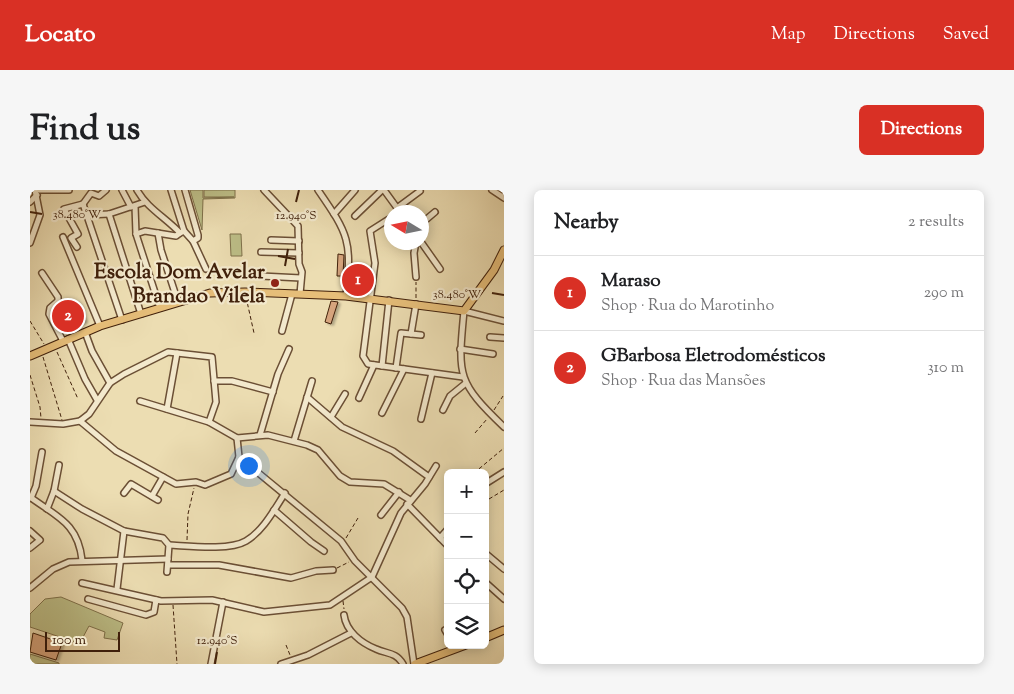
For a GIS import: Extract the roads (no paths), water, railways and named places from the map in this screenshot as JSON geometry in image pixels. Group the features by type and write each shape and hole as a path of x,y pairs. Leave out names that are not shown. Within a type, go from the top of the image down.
{"main road":[{"path":"30,356 100,326 122,320 140,311 160,308 178,300 210,293 246,292 346,296 464,311 494,270 504,250"},
{"path":"489,636 504,630"},
{"path":"414,664 449,649"}],"street":[{"path":"36,192 69,190"},
{"path":"78,247 71,238 78,234 64,209 83,204 91,193 99,196 106,190"},
{"path":"122,190 133,206 136,234 160,308"},
{"path":"137,190 145,202 193,241 206,269"},
{"path":"171,190 182,232"},
{"path":"185,190 198,235 198,238 193,241"},
{"path":"264,190 297,224 301,278 282,332"},
{"path":"318,190 344,230 350,247 346,296"},
{"path":"334,214 355,190"},
{"path":"355,216 383,190 394,205"},
{"path":"492,190 504,198"},
{"path":"405,205 420,191"},
{"path":"30,202 36,192"},
{"path":"30,243 40,215 36,192"},
{"path":"87,215 109,214 145,202"},
{"path":"83,204 122,320"},
{"path":"429,217 435,212"},
{"path":"109,214 140,311"},
{"path":"384,222 370,231 375,263 363,356 365,362 374,365 463,377"},
{"path":"136,234 145,231 176,236 182,232"},
{"path":"158,233 161,250 178,300"},
{"path":"63,237 100,326"},
{"path":"271,240 299,241"},
{"path":"415,250 416,277"},
{"path":"427,250 440,269"},
{"path":"261,252 299,253"},
{"path":"42,273 58,297 58,301 50,308 49,314 66,340 97,400"},
{"path":"261,276 301,278"},
{"path":"382,366 389,300"},
{"path":"411,334 416,304"},
{"path":"504,321 464,311 460,349 463,377 466,383 474,397 490,416 504,427"},
{"path":"85,332 92,351 110,383"},
{"path":"396,368 400,335 404,332 421,335"},
{"path":"490,337 504,338"},
{"path":"260,434 289,349"},
{"path":"460,349 493,354"},
{"path":"30,422 63,424 80,421 89,414 110,383 170,352 212,357 216,405 209,422"},
{"path":"167,409 177,353"},
{"path":"359,398 374,365"},
{"path":"382,413 404,369"},
{"path":"421,419 432,373"},
{"path":"214,381 232,381 273,392"},
{"path":"294,441 312,381"},
{"path":"443,410 450,396 466,383"},
{"path":"331,418 345,394"},
{"path":"307,397 331,418 353,433 393,451 430,477"},
{"path":"140,401 209,422 237,438 260,434 294,441 318,450 340,476 350,482 384,484 399,492 444,542"},
{"path":"80,421 116,451 176,484 214,483 232,474 240,457 237,438"},
{"path":"42,452 36,486 31,498 47,508 73,530 81,548 82,560"},
{"path":"240,457 343,543 355,562 405,612 414,664"},
{"path":"47,508 54,491 59,465"},
{"path":"82,582 156,600 172,602 205,600 269,612 323,606 343,597 372,577 408,502 430,477 436,466"},
{"path":"489,481 504,472"},
{"path":"152,496 163,477"},
{"path":"124,493 131,484 158,500"},
{"path":"54,491 124,531 160,536 169,545 187,546 227,546 245,542 263,526 284,493"},
{"path":"382,516 399,492"},
{"path":"274,510 324,551"},
{"path":"30,531 40,540 30,548"},
{"path":"117,589 124,531"},
{"path":"440,538 444,534"},
{"path":"167,572 169,545"},
{"path":"489,556 504,569"},
{"path":"30,588 61,564 82,560 219,564 291,578 316,571 333,570"},
{"path":"489,586 504,599"},
{"path":"88,599 146,615 154,612 156,600"},
{"path":"210,664 223,602"},
{"path":"344,615 345,622 351,633 376,650 397,656 403,664"},
{"path":"280,664 324,648 351,633"}],"place":[{"name":"Maraso","path":"358,280"},
{"name":"Escola Dom Avelar Brandao Vilela","path":"275,283"},
{"name":"GBarbosa Eletrodomésticos","path":"68,316"}]}
